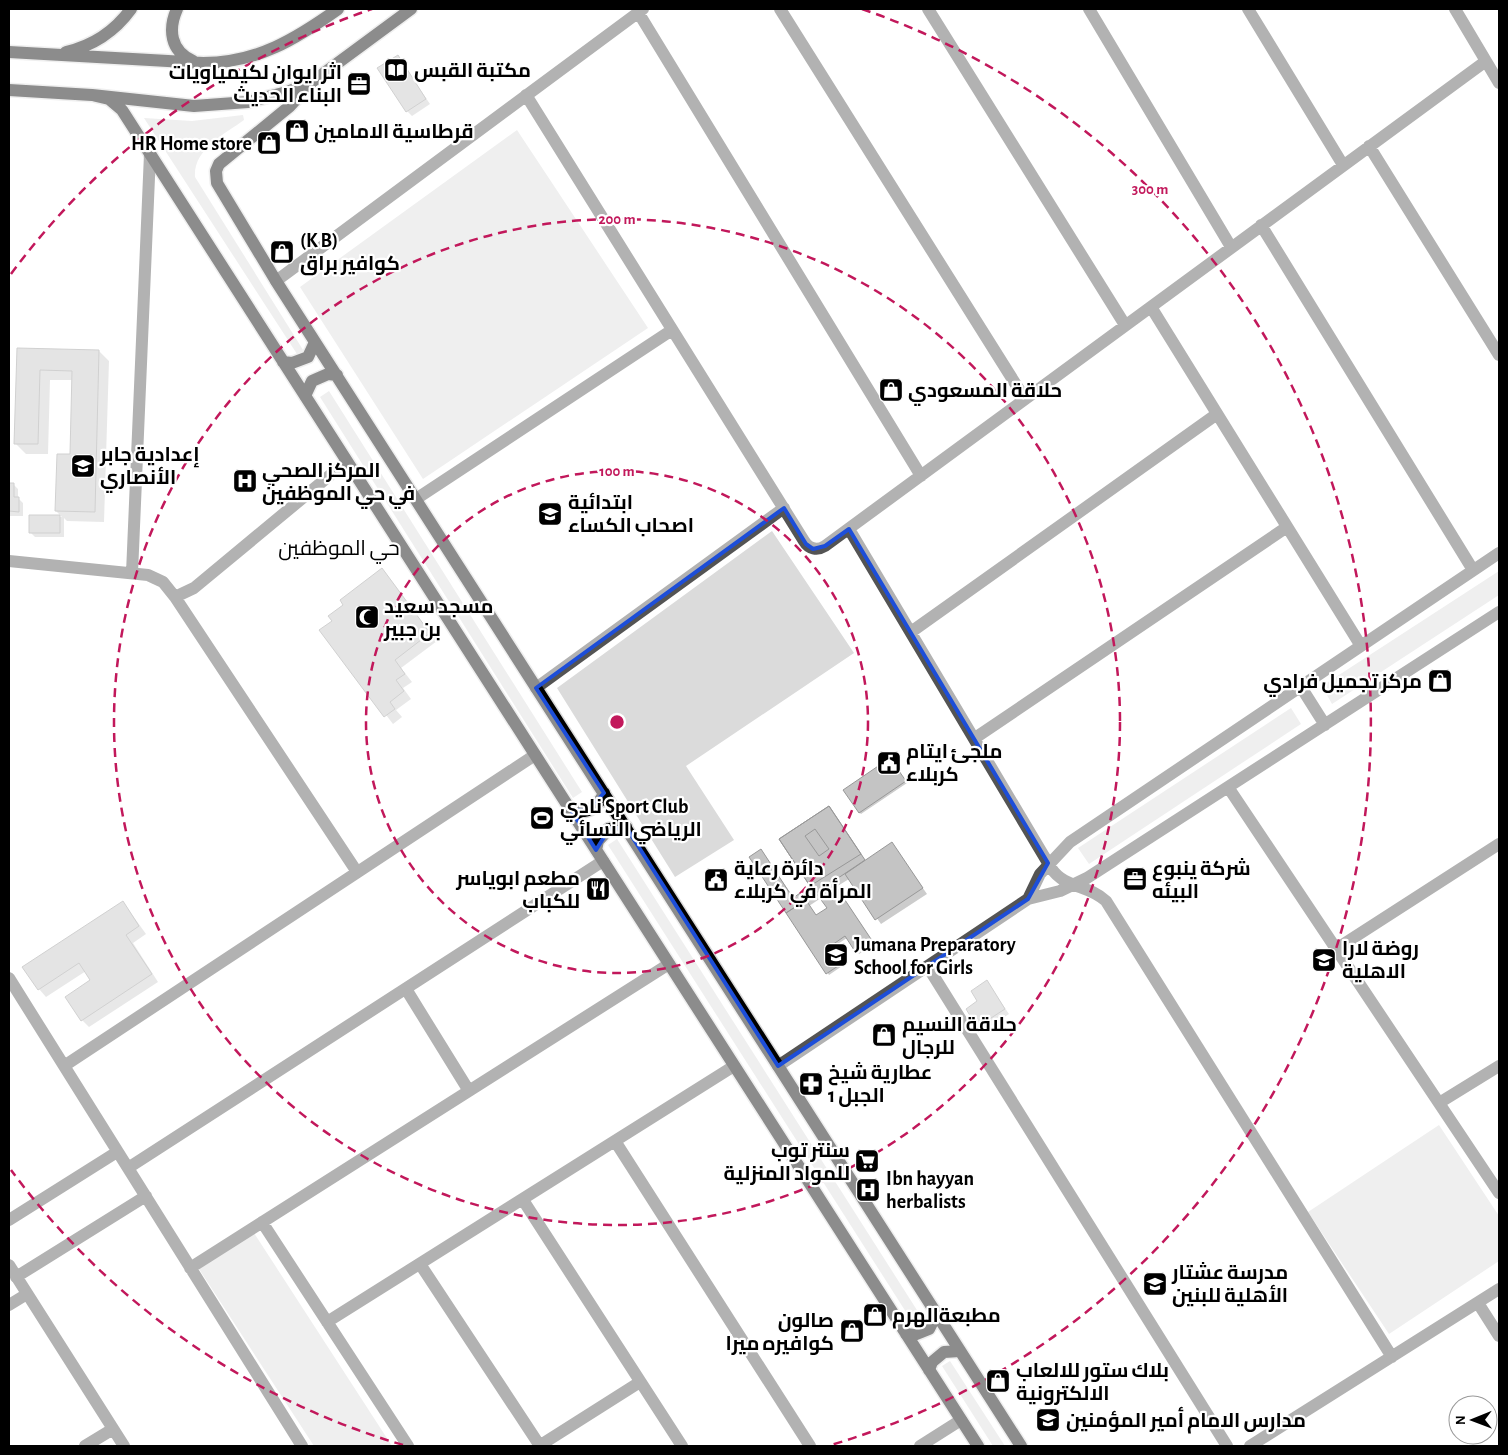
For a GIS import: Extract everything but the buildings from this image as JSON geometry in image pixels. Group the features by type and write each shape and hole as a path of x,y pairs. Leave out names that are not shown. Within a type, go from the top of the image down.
{"main road":[{"path":"50,54 70,51 97,40 113,28 131,9"},
{"path":"177,9 171,25 174,43 186,57 203,63"},
{"path":"9,52 203,63 232,61 274,49 338,9"},
{"path":"411,9 401,13 312,82 290,106 222,162 216,171 217,182 276,281 1021,1446"},
{"path":"9,90 92,95 181,106 221,106 261,100 312,82"},
{"path":"92,95 109,99 120,107 978,1446"},
{"path":"283,362 292,364 308,357 315,342"},
{"path":"305,396 312,381 328,374 337,376"},
{"path":"571,810 587,811 595,807 604,793"},
{"path":"600,856 598,842 609,829 626,827"},
{"path":"906,1334 922,1334 929,1329 936,1315"},
{"path":"929,1370 937,1356 944,1352 960,1352"}],"street":[{"path":"780,9 1025,399"},
{"path":"928,9 1125,325"},
{"path":"1089,9 1231,247"},
{"path":"1248,9 1343,165"},
{"path":"1455,9 1499,83"},
{"path":"276,281 640,10 921,476"},
{"path":"526,95 806,544 814,549 822,548 849,529 1486,60"},
{"path":"1369,146 1499,355"},
{"path":"132,573 150,154"},
{"path":"1261,225 1473,570"},
{"path":"1151,307 1361,646"},
{"path":"416,500 672,330"},
{"path":"911,632 1217,414"},
{"path":"175,597 194,588 346,462"},
{"path":"536,688 784,508"},
{"path":"975,738 1287,527"},
{"path":"849,529 1048,863 1060,880 1091,890 1106,901 1392,1357"},
{"path":"1028,899 1048,863 1070,842 1499,553"},
{"path":"9,562 148,575 163,582 175,597 357,872"},
{"path":"778,1066 1028,899 1074,885 1228,788 1499,612"},
{"path":"1301,687 1325,725"},
{"path":"64,1066 535,755"},
{"path":"1228,788 1499,1193"},
{"path":"1336,949 1499,844"},
{"path":"128,1168 406,989 600,856"},
{"path":"190,1268 669,964"},
{"path":"928,967 1227,1446"},
{"path":"9,978 302,1446"},
{"path":"406,989 469,1091"},
{"path":"327,1322 734,1066"},
{"path":"1439,1104 1499,1066"},
{"path":"615,1142 810,1446"},
{"path":"9,1220 118,1152"},
{"path":"16,1277 146,1196"},
{"path":"523,1200 682,1446"},
{"path":"262,1222 408,1446"},
{"path":"420,1264 539,1446 640,1382"},
{"path":"9,1265 124,1446"},
{"path":"1250,1446 1499,1289"},
{"path":"9,1305 27,1294"},
{"path":"1478,1303 1499,1336"},
{"path":"920,1446 961,1420"},
{"path":"85,1446 113,1429"}],"highlighted area":[{"path":"784,508 806,544 813,549 825,546 849,529 1048,863 1028,899 778,1066 626,827 609,829 596,850 571,810 587,811 604,793 536,688"}],"shaded area":[{"path":"243,115 244,120 205,150 199,158 195,177 300,345 303,350 302,353 297,354 144,118 192,121"},
{"path":"517,130 648,328 423,479 300,287"},
{"path":"329,391 582,792 573,798 320,397"},
{"path":"772,531 854,653 686,766 734,840 675,877 557,688"},
{"path":"1499,571 1499,595 1332,704 1322,686"},
{"path":"1291,708 1301,724 1089,864 1078,848"},
{"path":"617,839 922,1318 913,1323 608,845"},
{"path":"1439,1125 1499,1216 1499,1261 1389,1334 1308,1212"},
{"path":"254,1233 392,1446 314,1446 199,1269"},
{"path":"950,1361 1005,1446 993,1446 942,1366"}],"place":[{"name":"مكتبة القبس","path":"396,70"},
{"name":"اثر ايوان لكيمياويات البناء الحديث","path":"359,84"},
{"name":"قرطاسية الامامين","path":"297,131"},
{"name":"HR Home store","path":"269,143"},
{"name":"(K B) كوافير براق","path":"282,252"},
{"name":"حلاقة المسعودي","path":"891,390"},
{"name":"إعدادية جابر الأنصاري","path":"83,466"},
{"name":"المركز الصحي في حي الموظفين","path":"245,481"},
{"name":"ابتدائية اصحاب الكساء","path":"550,514"},
{"name":"مسجد سعيد بن جبير","path":"367,617"},
{"name":"مركز تجميل فرادي","path":"1440,681"},
{"name":"ملجئ ايتام كربلاء","path":"889,763"},
{"name":"نادي Sport Club الرياضي النسائي","path":"542,818"},
{"name":"شركة ينبوع البيئه","path":"1135,879"},
{"name":"دائرة رعاية المرأة في كربلاء","path":"716,880"},
{"name":"مطعم ابوياسر للكباب","path":"598,889"},
{"name":"Jumana Preparatory School for Girls","path":"836,955"},
{"name":"روضة لارا الاهلية","path":"1324,960"},
{"name":"حلاقة النسيم للرجال","path":"884,1035"},
{"name":"عطارية شيخ الجبل 1","path":"811,1084"},
{"name":"سنتر توب للمواد المنزلية","path":"867,1161"},
{"name":"Ibn hayyan herbalists","path":"868,1190"},
{"name":"مدرسة عشتار الأهلية للبنين","path":"1155,1284"},
{"name":"مطبعةالهرم","path":"875,1315"},
{"name":"صالون كوافيره ميرا","path":"852,1331"},
{"name":"بلاك ستور للالعاب الالكترونية","path":"998,1381"},
{"name":"مدارس الامام أمير المؤمنين","path":"1048,1420"}],"district":[{"name":"حي الموظفين","path":"339,548"}]}
